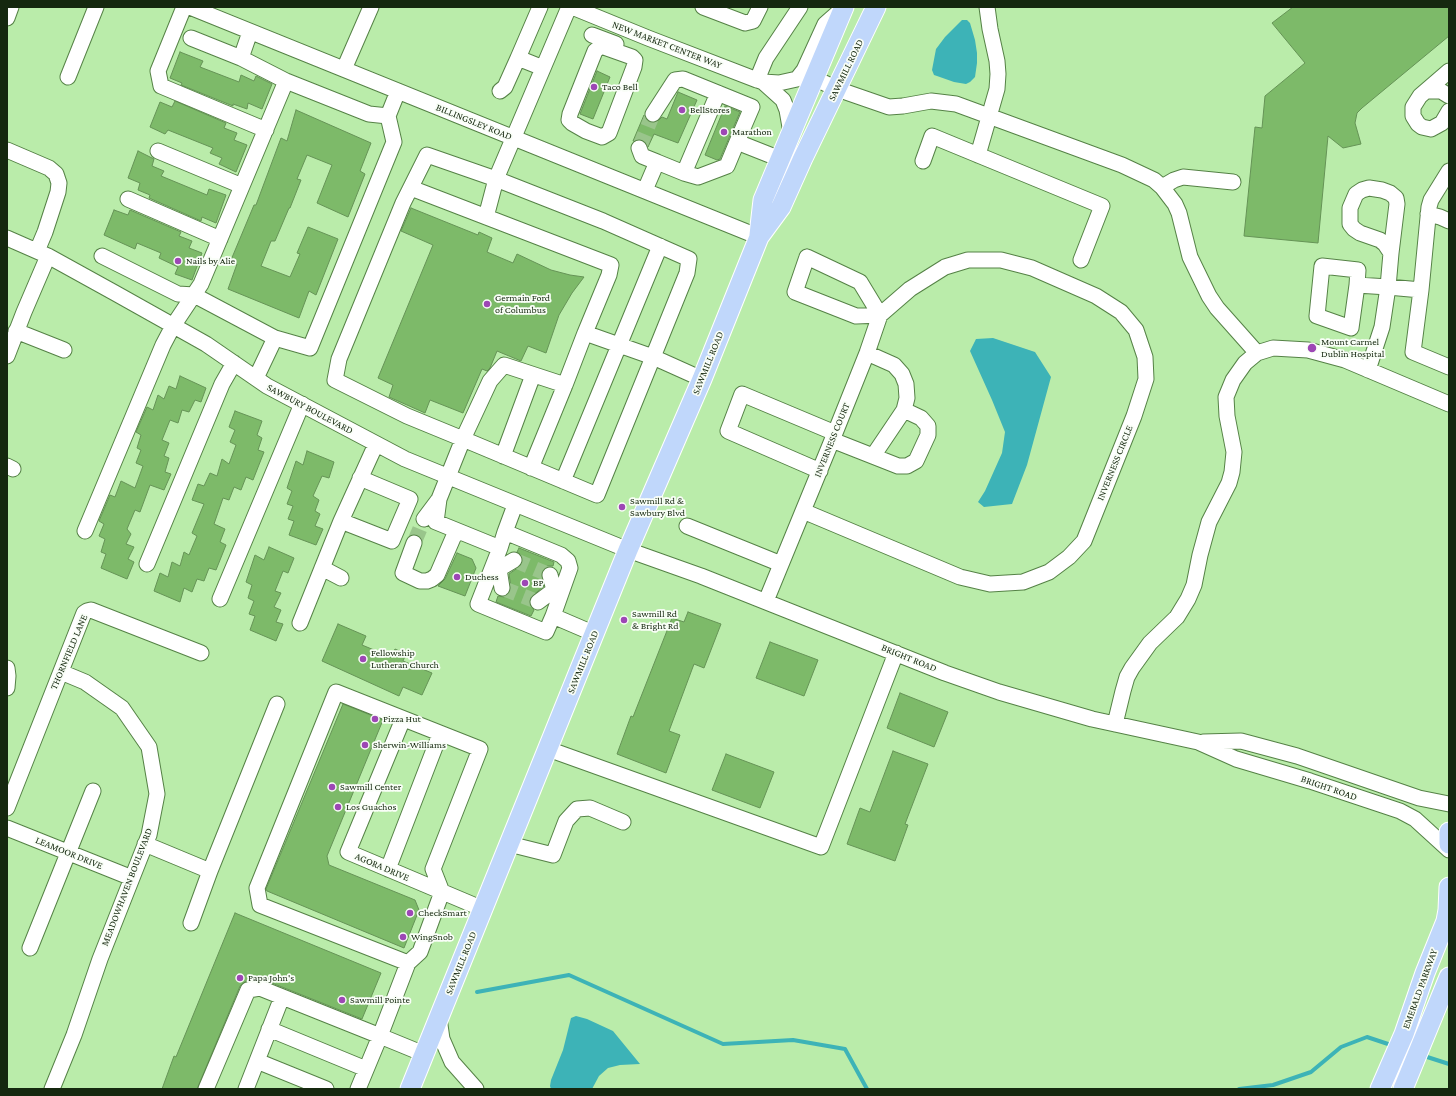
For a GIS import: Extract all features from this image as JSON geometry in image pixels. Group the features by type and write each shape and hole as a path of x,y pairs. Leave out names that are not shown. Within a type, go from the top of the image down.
{"main road":[{"name":"SAWMILL ROAD","path":"759,237 763,200 844,7"},
{"name":"SAWMILL ROAD","path":"410,1089 628,550 702,379 759,237 781,207 876,7"},
{"path":"1449,832 1449,844"},
{"name":"EMERALD PARKWAY","path":"1380,1089 1404,1034 1425,973 1446,921 1449,887"},
{"path":"1403,1089 1449,977"}],"street":[{"path":"7,18 11,7"},
{"path":"68,77 96,7"},
{"path":"184,7 158,71 161,86 266,130"},
{"name":"BILLINGSLEY ROAD","path":"190,7 759,237"},
{"path":"344,69 371,7"},
{"path":"500,91 506,87 540,7"},
{"path":"486,217 496,179 515,138 568,7"},
{"name":"NEW MARKET CENTER WAY","path":"572,7 760,81 779,83 797,79 804,70 825,24 844,7"},
{"path":"703,7 745,23 753,21 760,7"},
{"path":"760,81 766,58 800,7"},
{"path":"978,155 997,89 998,74 998,61 990,29 987,7"},
{"path":"241,58 250,32"},
{"path":"191,38 241,58 286,81 369,114 388,116"},
{"path":"599,40 632,57 634,60 634,67 609,133 602,137 586,131 569,120 599,40"},
{"path":"599,40 639,53"},
{"path":"518,58 543,68"},
{"path":"1449,71 1420,96 1413,108 1413,116 1418,124 1427,129 1435,128 1442,123 1449,111"},
{"path":"814,78 837,89 889,107 931,101 956,104 1144,174 1162,187 1175,204 1190,257 1205,289 1217,308 1257,353"},
{"path":"640,148 642,156 698,177 727,166 752,107 683,79 676,80 653,114"},
{"path":"85,531 163,345 173,326 201,284 286,81"},
{"name":"NEW MARKET CENTER WAY","path":"760,81 783,100 787,110 791,133"},
{"path":"102,256 178,294 194,295 275,338 310,348 394,142 388,116 398,91"},
{"path":"1426,91 1441,91 1449,96"},
{"path":"684,173 718,93"},
{"path":"923,161 932,136 1102,206 1081,260"},
{"path":"737,142 780,159"},
{"path":"7,150 49,168 56,174 59,183 58,192 45,232 42,254 14,328 7,356"},
{"path":"158,151 242,186"},
{"path":"427,155 496,179 689,258 687,273 597,495 407,416 335,380 339,359 403,203 411,188 427,155"},
{"path":"645,190 657,162"},
{"path":"1449,171 1431,200 1428,214 1421,290 1413,352 1449,367"},
{"path":"1162,187 1183,177 1233,182"},
{"path":"411,188 611,265 531,468"},
{"path":"128,199 220,239"},
{"path":"1428,214 1449,221"},
{"name":"SAWBURY BOULEVARD","path":"7,238 42,254 206,344 267,386 405,459 628,550"},
{"path":"563,481 660,246"},
{"path":"1368,370 1382,327 1391,253"},
{"path":"807,257 860,282 880,315 856,316 794,292 807,257"},
{"name":"INVERNESS CIRCLE","path":"803,511 960,577 990,584 1023,582 1049,572 1069,558 1084,541 1118,456 1146,379 1145,357 1136,330 1121,312 1096,296 1032,268 1001,260 968,260 945,267 910,289 880,315"},
{"path":"1357,285 1421,290"},
{"name":"INVERNESS COURT","path":"766,601 834,436 867,353 880,315"},
{"path":"14,328 64,350"},
{"path":"585,333 653,357 702,379"},
{"path":"256,378 275,338"},
{"path":"1116,724 1123,690 1132,668 1150,643 1177,617 1188,599 1194,585 1207,527 1215,507 1229,483 1233,466 1234,452 1226,406 1229,389 1233,380 1245,363 1257,353 1273,348 1308,350 1327,354 1449,404"},
{"path":"867,353 894,365 902,374 906,384 907,398 904,410 873,456"},
{"path":"147,564 222,384 234,363"},
{"path":"424,519 439,499 463,439 490,381 504,365 564,386"},
{"path":"503,456 533,375"},
{"path":"820,471 728,431 742,394 834,436 873,456 898,466 907,466 916,461 928,435 928,426 922,418 904,410"},
{"path":"220,598 302,404"},
{"path":"300,623 341,521 376,444"},
{"path":"341,521 392,541 410,499 360,478"},
{"path":"439,499 436,522 500,548"},
{"path":"505,532 561,555 568,560 570,568 557,592 553,616 546,632 478,604 496,568 505,532 516,505"},
{"path":"687,526 781,564"},
{"path":"414,543 403,574 420,581 426,581 437,575 456,531"},
{"name":"BRIGHT ROAD","path":"628,550 682,568 945,673 999,692 1039,705 1198,742 1236,759 1310,781 1400,811 1415,819 1449,850"},
{"path":"496,568 514,560"},
{"path":"322,568 341,578"},
{"path":"496,568 502,588"},
{"path":"550,575 557,592"},
{"path":"538,602 557,592"},
{"name":"THORNFIELD LANE","path":"7,808 84,613 91,610 201,653"},
{"path":"553,616 595,634"},
{"path":"548,749 821,847 896,653"},
{"name":"MEADOWHAVEN BOULEVARD","path":"52,1089 74,1035 100,959 149,835 157,794 149,747 122,708 85,682 61,672"},
{"path":"358,1089 408,963 420,952 442,892 433,869 480,749 336,692 257,888 260,905 408,963"},
{"path":"191,923 210,870 277,704"},
{"name":"AGORA DRIVE","path":"403,719 348,852 483,909"},
{"path":"388,869 440,734"},
{"name":"BRIGHT ROAD","path":"1198,742 1241,741 1297,756 1419,798 1449,804"},
{"path":"30,948 93,791"},
{"path":"509,844 553,855 566,821 577,809 590,808 623,822"},
{"name":"LEAMOOR DRIVE","path":"7,828 132,878"},
{"path":"145,844 210,870"},
{"path":"206,1089 248,990 260,988 424,1054"},
{"path":"246,1089 282,997"},
{"path":"439,1018 442,1039 452,1062 476,1089"},
{"path":"269,1029 366,1069"},
{"path":"257,1061 326,1089"}],"water":[{"path":"962,20 967,20 970,23 977,53 975,77 966,84 954,82 934,75 932,70 936,49 945,37"},
{"path":"993,338 1035,352 1051,377 1027,465 1012,504 984,507 978,502 985,491 1002,453 1005,432 970,351 976,339"},
{"path":"576,1016 587,1019 613,1031 640,1064 620,1065 608,1068 599,1076 592,1089 551,1089 551,1080 563,1050 571,1018"}],"building":[{"path":"1293,7 1449,7 1449,36 1357,113 1355,123 1361,144 1343,148 1328,136 1318,243 1244,236 1255,127 1262,128 1265,96 1305,63 1272,23"},
{"path":"180,52 203,61 200,67 239,82 241,75 254,81 256,76 272,84 262,109 248,103 247,109 233,104 233,106 181,85 182,83 170,78"},
{"name":"Taco Bell","path":"597,71 610,77 593,119 580,114"},
{"name":"BellStores","path":"678,92 697,100 678,143 654,134 648,147 645,141 641,139 633,141 644,115 648,121 652,123 657,122 662,117 667,119"},
{"path":"175,101 226,123 224,128 237,133 234,140 247,145 236,172 219,164 222,158 210,153 213,148 168,130 165,134 150,127 160,102 172,107"},
{"name":"Marathon","path":"725,106 740,112 720,159 717,160 705,155"},
{"path":"296,110 371,143 360,171 365,174 348,217 317,203 332,165 307,155 297,179 301,180 290,208 275,241 271,241 261,266 290,277 300,254 297,253 308,227 338,239 316,295 309,291 299,318 228,289 237,264 231,260 254,205 256,205 281,138 287,141"},
{"path":"138,151 154,159 152,166 164,171 161,176 207,195 209,189 226,195 216,223 202,217 201,221 149,198 150,195 138,190 140,183 128,178"},
{"name":"Germain Ford of Columbus","path":"411,208 478,235 479,232 492,238 487,252 513,263 517,254 551,270 584,277 572,293 559,315 546,353 528,346 521,361 497,351 490,368 487,371 482,369 463,413 430,400 425,413 389,397 393,385 378,378 433,245 401,231"},
{"path":"114,210 128,215 130,210 181,232 179,236 192,241 189,248 202,253 192,280 175,274 178,267 159,258 161,253 137,243 135,249 104,235"},
{"path":"180,376 206,388 201,402 195,400 189,412 182,410 178,423 170,420 162,440 169,443 164,456 169,458 165,472 171,474 164,490 150,485 140,512 135,510 127,529 131,534 126,544 134,547 128,559 134,562 127,579 101,568 106,554 101,552 105,539 99,536 104,524 99,521 110,495 115,497 121,481 135,488 143,466 136,463 141,450 137,448 141,435 136,432 147,407 153,410 158,395 164,399 169,386 176,389"},
{"path":"235,411 262,421 257,435 262,438 258,450 264,452 253,480 246,477 241,490 234,487 229,500 223,498 214,524 225,529 220,542 226,545 216,570 209,568 204,581 197,579 192,592 184,588 180,602 154,591 160,573 168,577 172,562 180,566 184,552 189,555 197,536 192,533 204,504 192,500 198,484 204,486 210,473 217,476 222,459 229,464 236,445 230,442 235,430 229,427"},
{"path":"307,451 334,462 329,478 322,476 313,496 319,500 315,511 320,514 315,526 323,529 316,545 289,535 294,521 288,519 293,506 287,504 292,491 287,488 296,461 303,465"},
{"path":"269,547 294,558 288,573 283,571 275,591 281,593 274,607 281,610 276,622 283,624 276,641 250,630 255,616 249,614 254,601 248,598 252,585 246,582 255,555 264,560"},
{"name":"BP","path":"519,548 554,562 553,566 547,566 543,569 541,577 544,586 530,598 529,603 534,610 531,616 496,602 498,596 504,597 510,592 511,587 509,574 519,567 523,560 521,555 517,552"},
{"name":"Duchess","path":"457,553 472,559 476,568 465,596 438,586 445,579"},
{"path":"688,612 721,624 704,668 694,664 669,731 680,735 666,773 617,754 631,716 633,717 672,618 684,622"},
{"name":"Fellowship Lutheran Church","path":"338,624 366,636 362,645 391,657 395,649 406,654 403,661 432,673 422,695 403,687 399,696 322,661"},
{"path":"770,642 818,660 804,696 756,678"},
{"path":"900,693 948,712 934,747 887,728"},
{"name":"Sawmill Center","path":"343,704 383,720 327,856 329,865 415,900 419,910 404,948 267,891 266,889"},
{"path":"893,751 928,764 905,824 908,825 895,861 847,844 860,808 870,812"},
{"path":"726,754 774,772 760,808 712,790"},
{"name":"Sawmill Pointe","path":"235,913 381,973 362,1019 257,977 246,981 240,986 197,1089 162,1089 174,1056 176,1057"}],"waterway":[{"path":"477,992 569,975 723,1044 793,1040 845,1049 867,1089"},
{"path":"1239,1089 1273,1085 1311,1072 1341,1047 1367,1037 1394,1046"},
{"path":"1421,1055 1449,1064"}],"tunnel":[{"path":"639,148 653,114"},
{"path":"414,543 424,519"},
{"path":"514,560 550,575"},
{"path":"502,588 538,602"}],"place":[{"name":"Taco Bell","path":"594,87"},
{"name":"BellStores","path":"682,110"},
{"name":"Marathon","path":"724,132"},
{"name":"Nails by Alie","path":"178,261"},
{"name":"Germain Ford of Columbus","path":"487,304"},
{"name":"Mount Carmel Dublin Hospital","path":"1312,348"},
{"name":"Sawmill Rd & Sawbury Blvd","path":"622,507"},
{"name":"Duchess","path":"457,577"},
{"name":"BP","path":"525,583"},
{"name":"Sawmill Rd & Bright Rd","path":"624,620"},
{"name":"Fellowship Lutheran Church","path":"363,659"},
{"name":"Pizza Hut","path":"375,719"},
{"name":"Sherwin-Williams","path":"365,745"},
{"name":"Sawmill Center","path":"332,787"},
{"name":"Los Guachos","path":"338,807"},
{"name":"CheckSmart","path":"410,913"},
{"name":"WingSnob","path":"403,937"},
{"name":"Papa John's","path":"240,978"},
{"name":"Sawmill Pointe","path":"342,1000"}]}
